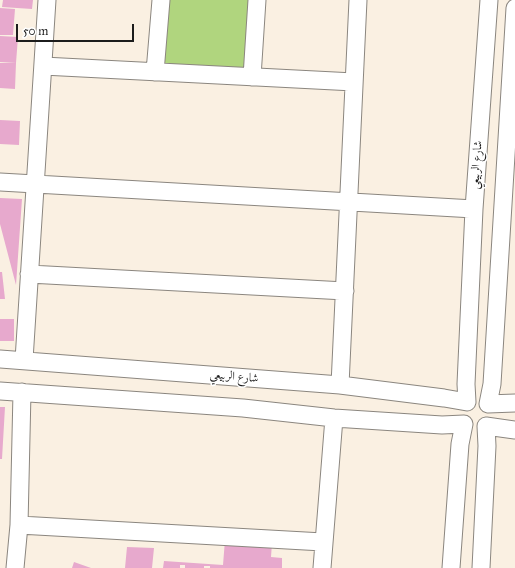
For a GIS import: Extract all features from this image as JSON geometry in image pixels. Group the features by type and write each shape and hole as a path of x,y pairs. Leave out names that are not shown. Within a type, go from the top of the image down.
{"street":[{"path":"24,360 47,0"},
{"path":"155,72 161,0"},
{"path":"252,76 257,0"},
{"path":"340,385 358,0"},
{"name":"شارع الربيعي","path":"466,402 474,209 489,0"},
{"path":"494,0 501,3 505,3 510,0"},
{"path":"481,568 487,446 486,426 491,418 491,408 488,404 492,384 509,209 515,8"},
{"path":"487,28 492,19 503,16 512,24 514,33"},
{"path":"43,66 354,82"},
{"path":"0,182 474,209"},
{"path":"29,274 345,291"},
{"name":"شارع الربيعي","path":"0,359 340,385 466,402"},
{"path":"444,398 458,392 466,384 470,393 478,396 486,393 492,384"},
{"path":"492,384 496,394 499,397 513,403"},
{"path":"0,391 243,408 334,418 442,425 464,424 477,430 486,426 512,429"},
{"path":"15,568 19,525 22,392"},
{"path":"442,425 452,420 456,413 454,405 444,398"},
{"name":"شارع الربيعي","path":"451,568 460,444 464,424 461,415 463,406 470,399 480,399 488,404 513,403"},
{"path":"512,429 502,425 499,422 498,414 502,406 513,403"},
{"path":"322,568 334,418"},
{"path":"442,425 453,433 460,444 466,434 475,432 482,435 487,446"},
{"path":"487,446 496,434 512,429"},
{"path":"19,525 323,542"}],"green space":[{"path":"161,0 257,0 252,77 155,72"}],"building":[{"path":"3,0 33,0 32,9 2,7"},
{"path":"0,8 15,9 13,35 0,35"},
{"path":"0,36 18,37 16,63 0,62"},
{"path":"0,63 16,63 15,89 0,88"},
{"path":"0,120 20,121 19,145 0,144"},
{"path":"0,198 22,199 16,285 0,224"},
{"path":"0,272 2,272 5,299 0,299"},
{"path":"0,319 14,319 14,341 0,341"},
{"path":"0,407 5,407 2,459 0,459"},
{"path":"225,540 272,543 271,557 282,558 282,568 210,568 210,566 204,566 204,568 185,568 185,565 180,565 180,568 163,568 164,561 223,565"},
{"path":"127,547 154,548 152,568 125,568"},
{"path":"74,562 91,568 72,568"}]}
